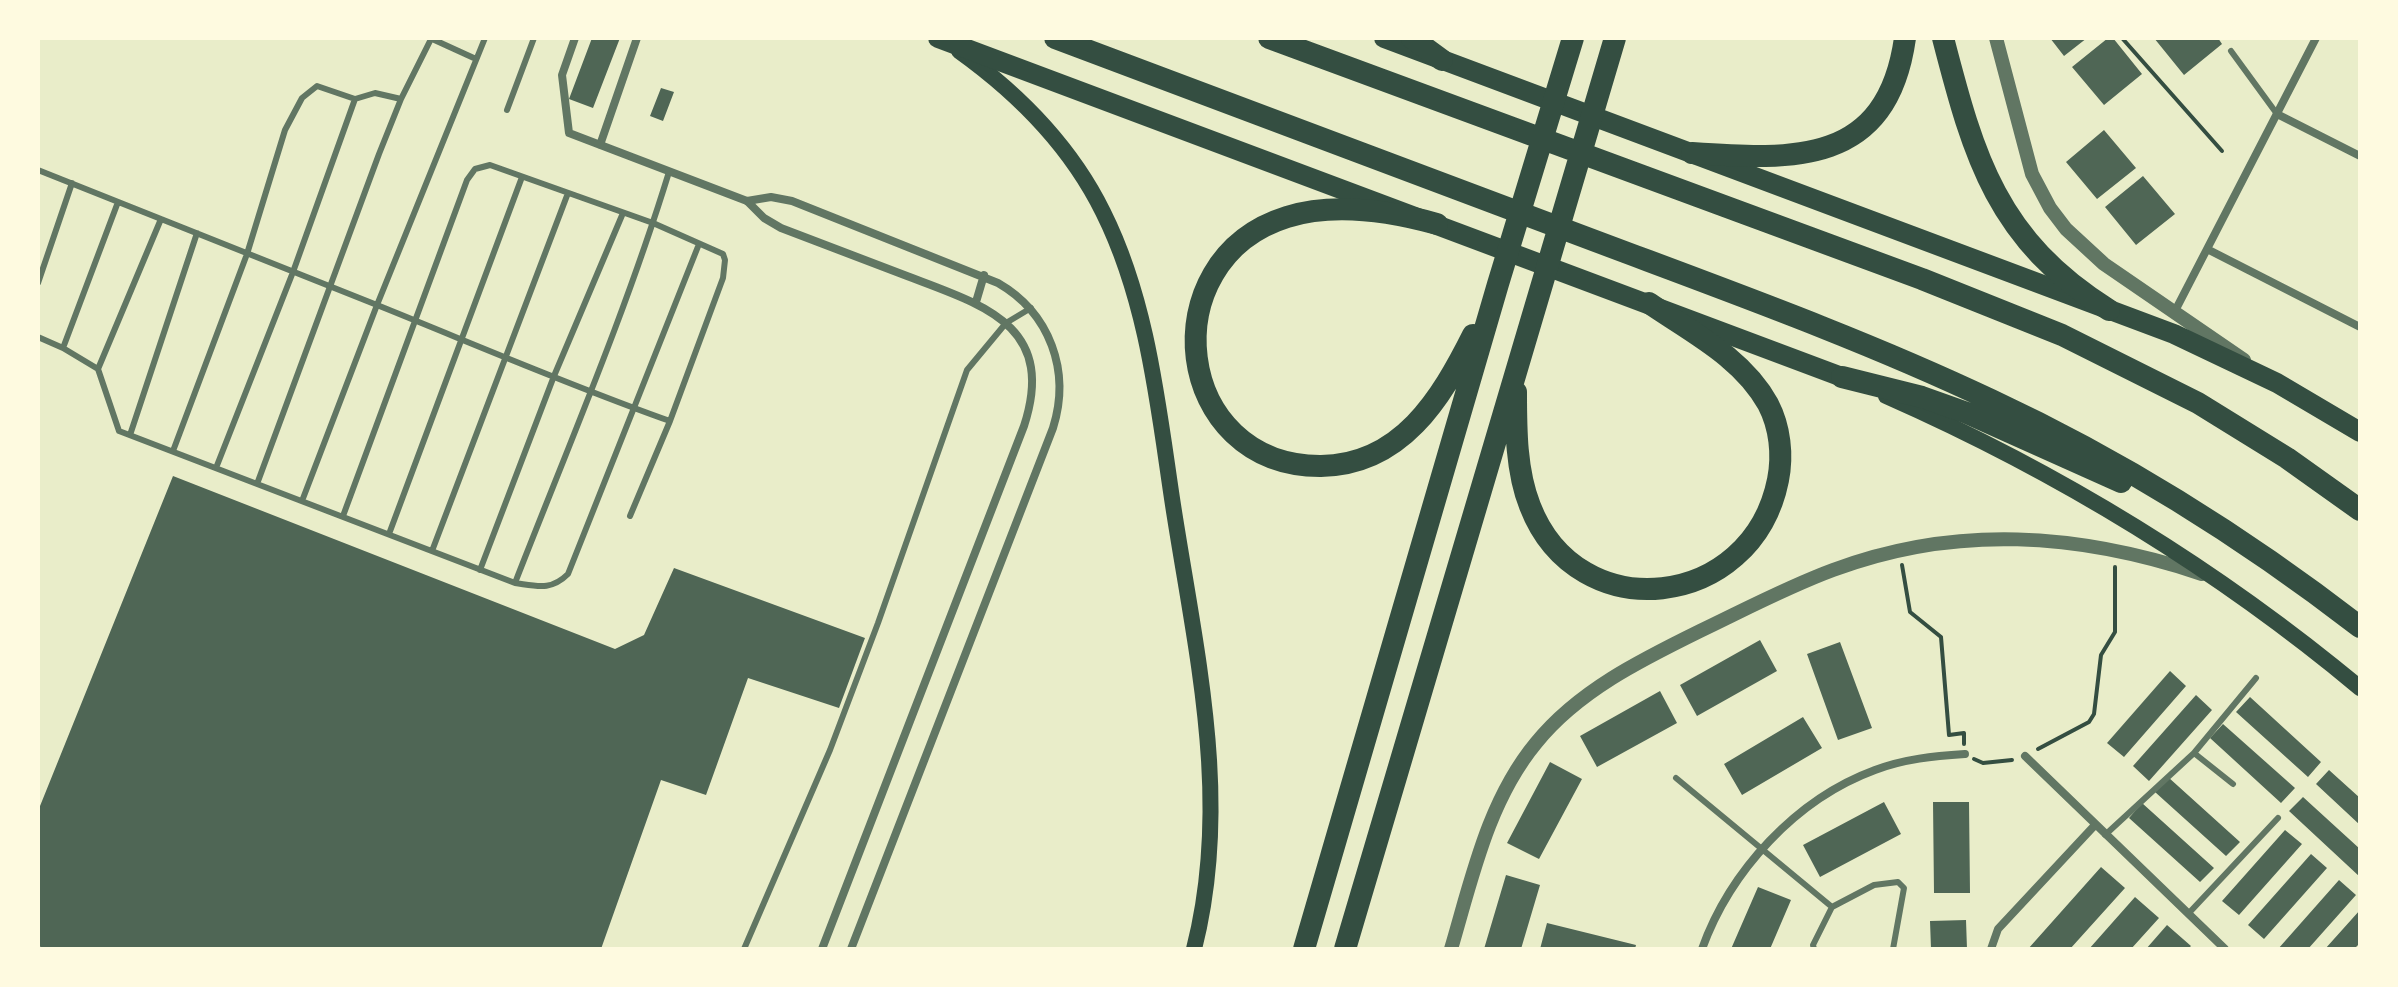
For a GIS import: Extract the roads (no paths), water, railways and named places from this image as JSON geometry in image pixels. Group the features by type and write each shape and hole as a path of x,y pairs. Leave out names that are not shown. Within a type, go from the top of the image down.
{"highway":[{"path":"1055,38 1803,319 1992,400 2066,437 2191,510 2255,551 2360,627"},
{"path":"1269,38 2048,328 2198,403 2287,458 2360,510"},
{"path":"1412,38 1442,60"},
{"path":"1302,949 1573,38"},
{"path":"1692,153 1776,158 1812,153 1840,143 1867,122 1890,91 1900,65 1905,38"},
{"path":"1943,38 1968,130 1981,166 1998,199 2043,257 2074,286 2109,310"},
{"path":"1345,949 1615,39"},
{"path":"1437,224 1379,212 1305,213 1258,229 1230,252 1204,292 1194,337 1201,383 1216,412 1230,430 1254,449 1296,464 1341,465 1385,450 1409,431 1440,392 1470,342 1499,281"},
{"path":"1516,370 1518,436 1524,488 1542,531 1556,548 1593,576 1627,587 1665,589 1716,572 1752,539 1770,507 1780,466 1778,430 1768,404 1739,366 1649,303"},
{"path":"1842,377 1922,397 1967,413 2103,475 2191,510"}],"main road":[{"path":"1384,38 2174,334 2277,383 2360,432"},
{"path":"940,39 1842,377 1968,434 2112,513 2213,577 2360,688"},
{"path":"940,39 1006,87 1059,142 1103,211 1136,296 1167,465 1210,761 1211,846 1205,900 1194,949"}],"street":[{"path":"600,145 637,38"},
{"path":"1996,38 2025,155 2050,208 2066,229 2094,256 2277,383"},
{"path":"2175,311 2316,38"},
{"path":"572,39 562,75 569,133 747,201 764,218 781,228 976,302 1006,323 1028,358 1031,381 1029,410 822,949"},
{"path":"2277,114 2360,156"},
{"path":"747,201 771,197 792,201 984,275 1010,290 1031,308 1048,335 1058,362 1060,387 1057,415 851,949"},
{"path":"2207,249 2360,327"},
{"path":"976,302 984,275"},
{"path":"1451,949 1481,849 1505,789 1535,744 1572,706 1600,686 1781,592 1833,570 1900,551 1991,539 2059,541 2115,548 2213,577"},
{"path":"1702,949 1731,887 1762,850 1810,806 1855,778 1894,763 1965,754"},
{"path":"2025,756 2225,949"},
{"path":"1991,949 1998,929 2095,825"}],"lane":[{"path":"302,501 485,38"},
{"path":"507,110 534,38"},
{"path":"257,484 401,99 431,39 476,59"},
{"path":"2231,51 2277,114"},
{"path":"173,451 247,254 285,130 302,98 317,86 355,99 375,93 401,99"},
{"path":"216,468 293,272 355,99"},
{"path":"343,516 467,180 475,169 490,165 653,223 723,254 723,278 670,421 630,516"},
{"path":"38,170 670,421"},
{"path":"515,583 591,390 669,172"},
{"path":"389,534 522,177"},
{"path":"38,283 72,183"},
{"path":"432,551 568,193"},
{"path":"63,348 118,202"},
{"path":"480,570 554,376 623,213"},
{"path":"98,369 161,219"},
{"path":"130,435 197,233"},
{"path":"38,337 98,369 119,431 515,583 548,588 568,574 699,244"},
{"path":"744,949 830,750 967,370 1006,323 1031,308"},
{"path":"2105,835 2194,753 2256,678"},
{"path":"2194,753 2233,784"},
{"path":"1676,778 1832,907"},
{"path":"2188,914 2278,818"},
{"path":"1814,949 1813,945 1832,907 1874,885 1898,882 1904,888 1893,949"}]}
